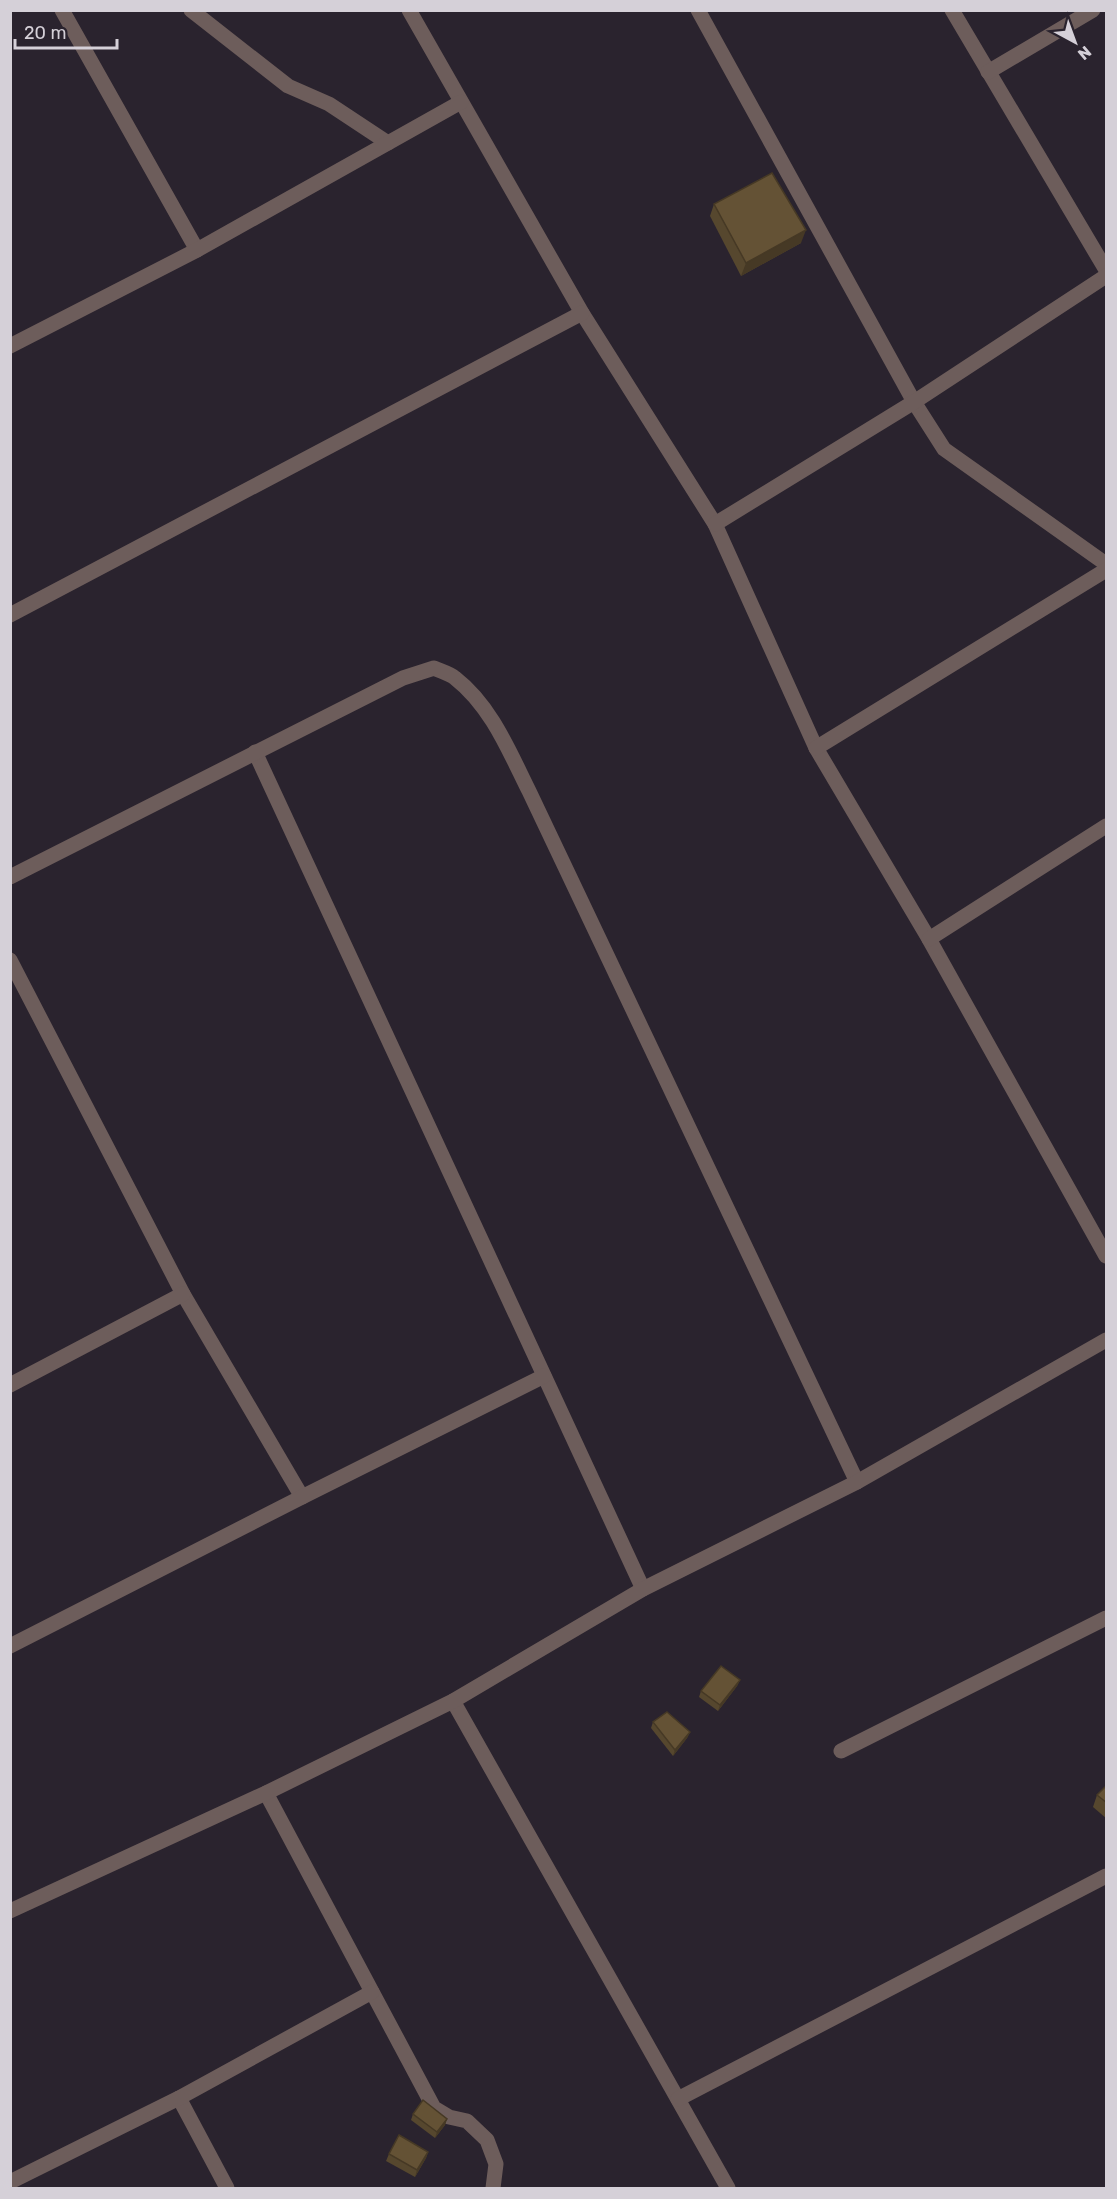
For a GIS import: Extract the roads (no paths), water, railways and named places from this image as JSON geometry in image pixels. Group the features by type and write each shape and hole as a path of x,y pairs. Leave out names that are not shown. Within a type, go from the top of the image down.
{"street":[{"path":"62,10 197,250"},
{"path":"191,10 288,86 329,104 388,143"},
{"path":"409,10 582,314 715,524 816,748 928,939 1107,1256"},
{"path":"698,10 914,402 944,448 1107,564"},
{"path":"952,10 1107,270"},
{"path":"988,72 1093,10"},
{"path":"10,346 197,250 461,102"},
{"path":"715,524 914,402 1107,276"},
{"path":"10,615 582,314"},
{"path":"816,748 1107,570"},
{"path":"10,877 403,678 434,668 453,676 472,694 496,727 529,791 857,1482"},
{"path":"255,752 643,1589"},
{"path":"928,939 1107,826"},
{"path":"10,960 183,1294 302,1497"},
{"path":"10,1385 183,1294"},
{"path":"10,1911 266,1793 453,1701 643,1589 857,1482 1107,1340"},
{"path":"10,1646 544,1376"},
{"path":"841,1751 1107,1617"},
{"path":"453,1701 728,2188"},
{"path":"266,1793 434,2108 450,2117 467,2121 487,2140 496,2164 493,2188"},
{"path":"678,2099 1107,1876"},
{"path":"10,2182 178,2098 372,1992"},
{"path":"178,2098 227,2188"}]}
